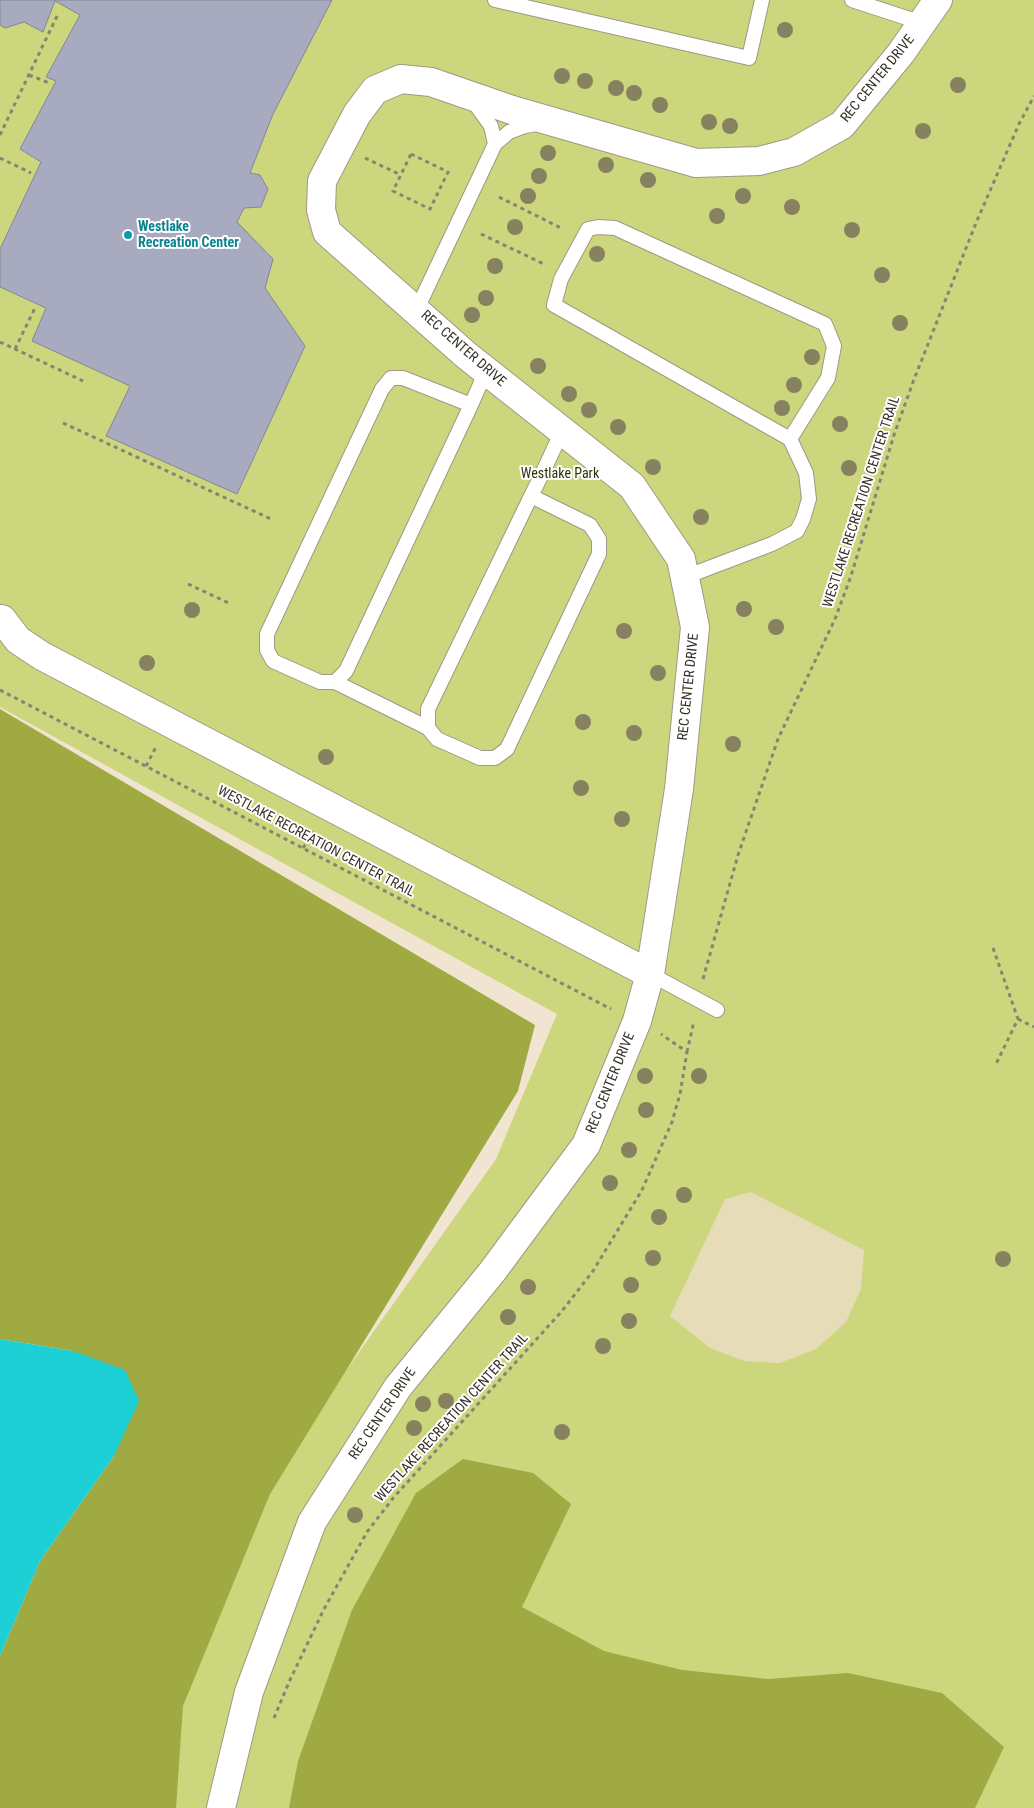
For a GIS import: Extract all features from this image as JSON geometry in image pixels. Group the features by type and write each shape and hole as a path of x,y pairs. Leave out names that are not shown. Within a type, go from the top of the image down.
{"street":[{"name":"REC CENTER DRIVE","path":"221,1808 249,1692 312,1522 398,1387 492,1272 586,1145 636,1021 650,974 679,789 695,627 681,559 632,486 466,355 417,309 327,232 321,210 322,181 357,114 375,90 401,79 431,82 551,121 696,163 759,161 794,152 842,125 901,53 938,0"},
{"path":"1,620 18,640 42,656 650,974"}],"lane":[{"path":"495,0 749,58 762,0"},
{"path":"852,0 922,23"},
{"path":"468,95 491,126 495,144"},
{"path":"417,309 495,144 509,132 525,126 551,121"},
{"path":"685,577 772,544 797,531 809,499 806,473 790,439 554,305 564,274 588,229 598,227 615,228 825,324 834,346 828,378 790,439"},
{"path":"335,682 346,671 486,371"},
{"path":"471,405 403,378 391,378 382,388 267,634 267,650 273,661 320,682 335,682 428,728 437,739 480,758 495,758 507,749 599,554 599,539 590,525 531,496"},
{"path":"428,728 428,709 562,431"},
{"path":"650,974 717,1010"}],"path":[{"path":"0,135 58,14"},
{"path":"29,76 49,84"},
{"name":"WESTLAKE RECREATION CENTER TRAIL","path":"703,975 741,847 778,739 835,619 851,576 894,435 927,346 998,172 1034,96"},
{"path":"411,154 448,172 430,209 394,191 401,175 411,154"},
{"path":"364,157 401,175"},
{"path":"0,158 31,173"},
{"path":"499,197 583,238"},
{"path":"481,234 564,274"},
{"path":"15,349 35,308"},
{"path":"0,342 83,381"},
{"path":"63,423 271,519"},
{"path":"188,584 230,604"},
{"name":"WESTLAKE RECREATION CENTER TRAIL","path":"0,690 613,1010"},
{"path":"146,766 157,744"},
{"path":"303,848 316,829"},
{"path":"993,948 1018,1019 1034,1027"},
{"path":"995,1066 1018,1019"},
{"name":"WESTLAKE RECREATION CENTER TRAIL","path":"273,1723 315,1625 367,1532 394,1497 562,1311 593,1271 621,1227 642,1190 672,1122 680,1094 693,1026"},
{"path":"659,1032 687,1052"}],"green space":[{"name":"Westlake Park","path":"0,0 1034,0 1034,1808 140,1808 201,1575 496,1159 557,1014 0,707"},
{"path":"0,709 535,1025 518,1091 270,1494 183,1706 176,1808 0,1808 0,1656 40,1561 114,1456 73,1351 0,1339"},
{"path":"463,1459 533,1473 571,1504 522,1607 604,1651 682,1670 768,1679 848,1673 942,1693 1004,1747 975,1808 289,1808 298,1761 352,1610 416,1493"}],"sand":[{"path":"751,1192 864,1250 861,1289 846,1322 816,1349 780,1363 744,1361 710,1348 670,1316 725,1199"}],"water":[{"path":"0,1339 73,1351 125,1370 139,1401 114,1456 40,1561 0,1656"}],"building":[{"name":"Westlake Recreation Center","path":"0,0 332,0 273,114 250,173 260,175 268,189 261,207 244,208 237,222 273,259 265,288 305,346 237,494 106,436 130,386 32,341 46,308 0,287 0,249 41,162 20,149 56,81 46,77 80,15 55,1 43,32 24,22 5,28 0,25"}],"place":[{"name":"Westlake Recreation Center","path":"128,235"}]}
